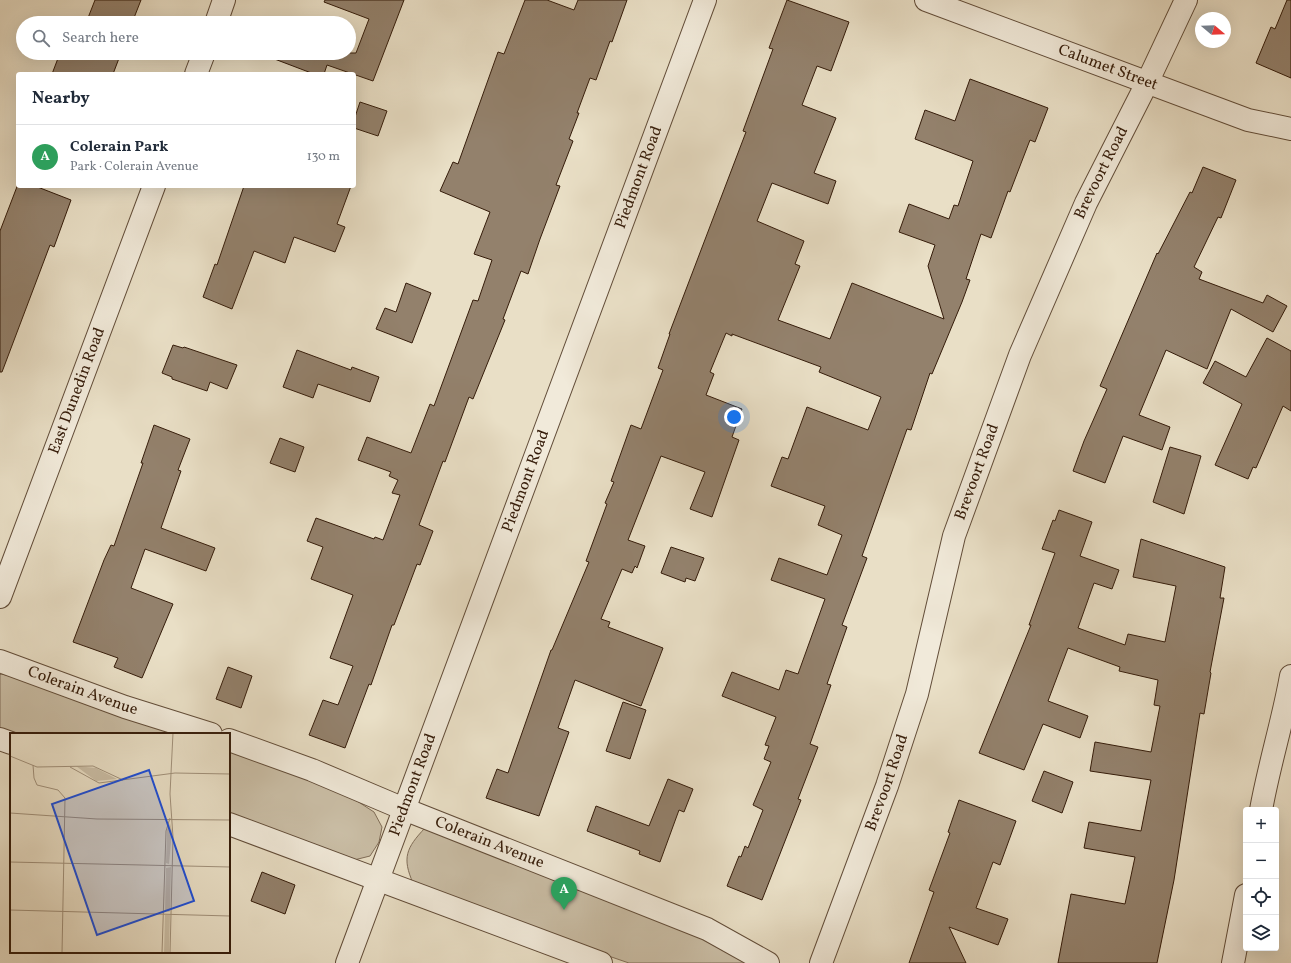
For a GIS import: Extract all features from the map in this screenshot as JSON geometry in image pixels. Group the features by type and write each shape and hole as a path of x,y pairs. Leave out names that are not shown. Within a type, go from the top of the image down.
{"street":[{"path":"218,16 224,0"},
{"name":"Piedmont Road","path":"347,963 705,0"},
{"name":"Calumet Street","path":"926,0 1248,120 1291,129"},
{"name":"Brevoort Road","path":"821,963 887,786 917,694 954,536 1020,355 1086,203 1147,83 1186,0"},
{"path":"197,72 201,60"},
{"name":"East Dunedin Road","path":"0,597 153,188"},
{"name":"Colerain Avenue","path":"0,661 125,707 208,733"},
{"path":"1262,807 1266,780 1288,702 1291,676"},
{"path":"0,739 10,743"},
{"name":"Colerain Avenue","path":"230,740 312,770 404,809 707,929 768,963"},
{"path":"230,824 601,963"},
{"path":"1233,963 1243,911"}],"shaded area":[{"path":"0,675 16,677 176,733 10,734 0,730"},
{"path":"230,751 314,779 357,801 374,812 382,827 379,842 370,856 354,860 230,816"},
{"path":"425,828 708,937 752,963 629,963 413,883 408,867 408,854 410,848"}],"building":[{"path":"95,0 141,0 135,16 89,16"},
{"path":"325,0 404,0 373,81 356,75 356,72 347,72 327,65 325,72 309,72 277,60 356,60 356,53 369,19 324,2"},
{"path":"525,0 547,0 574,10 578,0 627,0 596,80 590,78 577,113 579,113 569,139 573,141 556,185 560,186 528,274 521,271 503,319 505,320 473,399 469,397 445,462 443,461 419,525 433,531 420,565 417,564 394,625 392,625 371,685 369,684 345,748 309,735 323,700 338,705 353,666 330,658 353,595 311,579 323,547 307,541 316,518 374,539 375,537 383,540 400,495 392,493 398,480 389,476 391,472 358,460 367,437 411,453 430,404 434,406 473,300 478,301 492,260 474,254 490,212 440,191 453,162 458,164 498,52 504,54"},
{"path":"787,0 849,22 831,71 817,66 802,105 836,118 814,173 836,181 828,204 772,183 757,221 804,241 795,264 800,266 778,320 830,339 852,283 944,319 928,266 935,245 899,232 909,204 949,219 954,205 958,206 973,161 915,139 925,110 955,121 970,79 1048,108 1035,142 1030,140 1010,192 1008,191 991,238 981,234 966,279 970,280 962,302 932,374 930,373 911,430 907,429 862,556 867,558 842,625 847,627 827,684 831,685 810,744 818,747 798,799 801,800 762,900 727,886 739,856 741,857 745,846 748,848 763,810 753,805 771,762 764,759 769,746 765,745 776,717 722,696 732,672 779,690 786,670 798,674 825,599 771,580 779,558 827,575 842,535 818,525 825,506 771,486 782,457 788,459 807,407 868,430 881,397 819,372 821,367 732,334 732,336 726,333 710,372 714,374 706,395 742,409 732,437 739,440 712,517 690,509 705,472 661,456 628,540 645,546 637,568 635,566 632,573 622,569 601,619 610,622 608,627 663,648 641,706 575,680 558,728 569,732 539,816 486,798 497,769 508,773 551,650 589,562 586,561 607,504 605,503 614,482 611,481 631,425 641,429 663,370 658,368 669,334 746,132 743,131 773,49 769,48"},
{"path":"1287,0 1291,0 1291,78 1256,63 1271,27 1275,29"},
{"path":"57,60 118,60 114,72 53,72"},
{"path":"360,102 387,111 378,136 356,129 356,114"},
{"path":"1203,167 1236,180 1221,218 1218,217 1194,267 1202,272 1199,279 1263,303 1267,295 1287,306 1273,332 1231,309 1207,369 1166,350 1139,415 1170,427 1162,450 1123,436 1105,483 1073,471 1084,441 1107,389 1100,386 1157,253 1158,254 1190,192 1192,193"},
{"path":"16,188 40,188 71,200 54,247 50,245 2,372 0,372 0,231"},
{"path":"243,188 350,188 337,224 345,227 335,252 294,237 285,263 254,251 232,309 203,297 215,264 217,265"},
{"path":"406,283 431,293 412,343 376,329 385,308 396,312"},
{"path":"1267,338 1291,351 1291,411 1283,406 1256,468 1253,467 1248,479 1215,465 1242,404 1203,383 1215,361 1246,377"},
{"path":"173,345 184,347 237,365 227,389 210,382 207,391 172,379 172,377 162,373"},
{"path":"297,350 351,370 352,367 379,377 370,402 318,384 313,398 283,387"},
{"path":"154,425 190,439 178,470 181,471 161,528 215,548 206,571 145,549 131,588 173,604 142,678 114,667 118,658 73,642 104,560 111,545 114,546 143,463 141,463"},
{"path":"280,438 304,447 295,472 270,463"},
{"path":"1170,447 1201,456 1184,514 1153,502"},
{"path":"1059,510 1092,522 1080,556 1119,570 1112,589 1094,583 1078,628 1125,645 1128,634 1165,642 1176,586 1133,577 1141,539 1225,567 1220,598 1224,598 1210,672 1204,714 1200,713 1174,880 1157,963 1058,963 1071,894 1125,904 1135,857 1084,848 1089,822 1141,831 1151,780 1090,771 1095,742 1151,752 1160,706 1154,705 1158,680 1119,671 1120,667 1068,648 1048,701 1088,716 1080,738 1043,724 1024,770 979,753 1031,625 1029,625 1055,553 1042,549 1053,520 1055,521"},
{"path":"671,547 704,558 695,581 686,578 685,582 661,573"},
{"path":"228,667 252,676 241,708 216,699"},
{"path":"623,702 646,710 630,759 606,751"},
{"path":"1044,771 1073,782 1062,813 1032,801"},
{"path":"668,779 693,789 684,812 679,810 660,862 639,854 640,851 587,831 596,806 649,826"},
{"path":"959,800 1016,821 1000,865 993,862 976,908 1008,919 998,945 949,927 966,963 909,963 934,892 929,890 950,833 948,832"},
{"path":"262,872 295,885 285,914 251,901"}],"place":[{"name":"Colerain Park","path":"564,910"}]}
